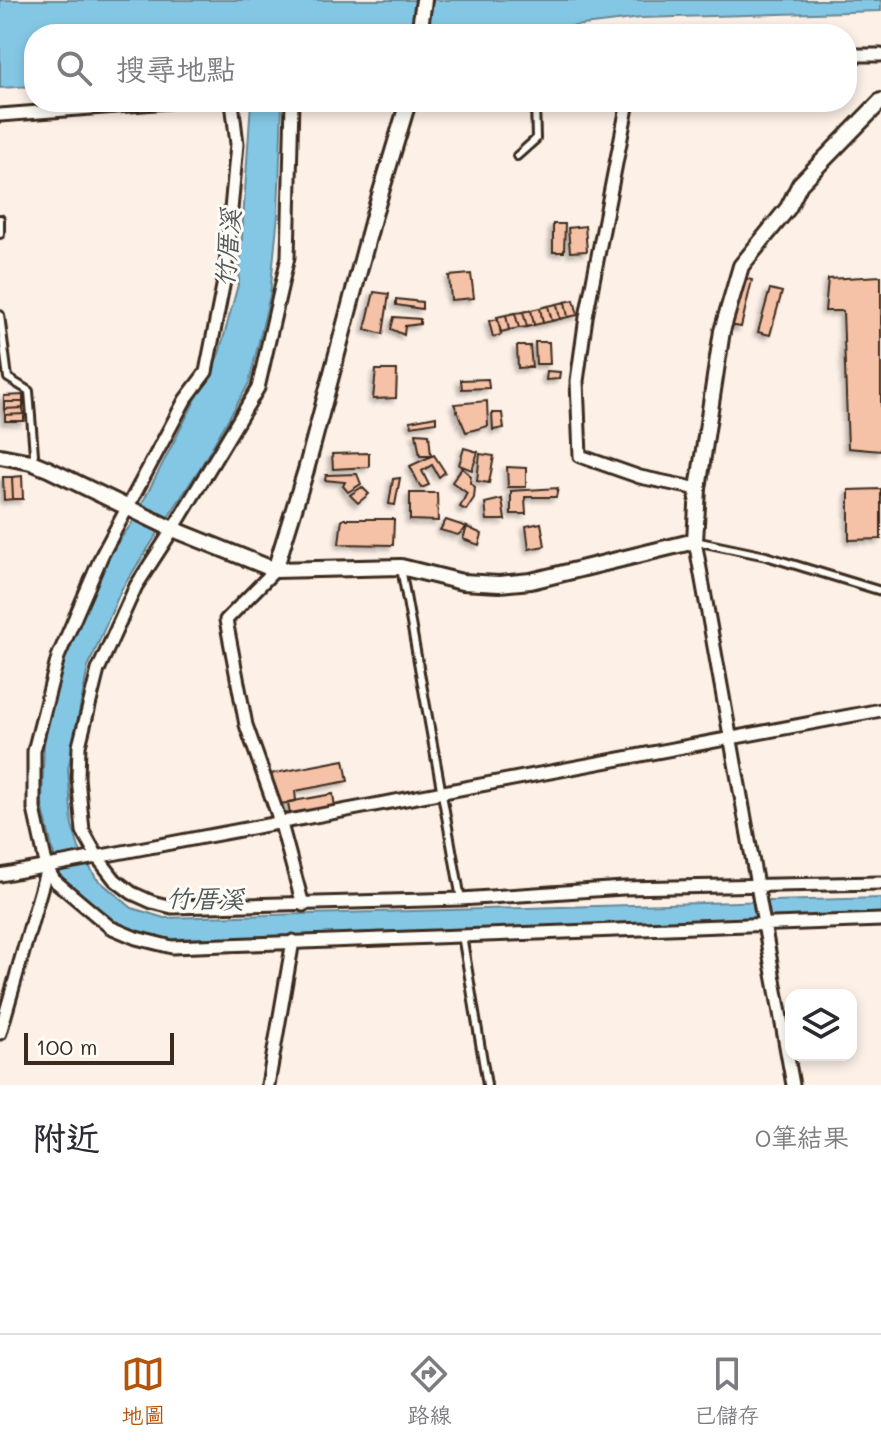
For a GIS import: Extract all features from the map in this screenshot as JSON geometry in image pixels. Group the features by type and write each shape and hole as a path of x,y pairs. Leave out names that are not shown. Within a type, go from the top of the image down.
{"street":[{"path":"420,24 424,0"},
{"path":"857,55 881,55"},
{"path":"793,1085 695,541 698,489 722,331 741,266 788,208 800,184 881,101"},
{"path":"0,115 39,112"},
{"path":"233,112 237,144 225,276 206,372 185,400 102,555 51,678 34,751 34,809 47,868 54,880 110,927 136,938 172,947 881,920"},
{"path":"292,112 288,257 258,388 136,586 98,670 79,746 78,777 83,831 98,858 122,887 163,906 303,905 623,888 881,883"},
{"path":"303,905 281,824 246,725 226,620 275,570 306,470 405,112"},
{"path":"626,112 577,381 580,456 640,477 698,489"},
{"path":"0,456 31,462 170,528 275,570 401,567 462,582 499,584 531,581 695,541"},
{"path":"0,875 881,710"},
{"path":"0,1033 47,868"},
{"path":"268,1085 293,941"}],"lane":[{"path":"517,156 536,139 535,112"},
{"path":"0,219 0,234"},
{"path":"0,315 8,378 29,391 34,454 31,462"},
{"path":"695,541 766,556 881,591"},
{"path":"401,567 461,899"},
{"path":"462,935 487,1085"}],"water":[{"path":"0,0 881,0 881,11 641,18 591,24 24,24 24,87 0,88"},
{"path":"250,112 282,112 278,214 270,295 249,383 200,468 121,590 88,667 68,769 72,825 79,848 96,878 132,908 164,918 881,898 881,922 458,935 153,939 110,924 58,873 42,804 44,740 57,667 101,566 132,523 219,354 239,281"}],"building":[{"path":"553,224 565,224 564,252 553,252"},
{"path":"585,226 587,251 570,252 568,228"},
{"path":"471,274 474,298 451,300 449,276"},
{"path":"735,276 752,280 741,327 724,324"},
{"path":"881,276 881,451 848,448 843,311 825,311 828,279"},
{"path":"770,289 782,292 770,335 758,332"},
{"path":"374,292 389,294 383,334 365,329"},
{"path":"396,299 422,302 422,309 396,305"},
{"path":"574,300 578,315 568,317 565,302"},
{"path":"565,302 568,317 560,319 557,304"},
{"path":"557,304 560,319 552,321 548,306"},
{"path":"548,306 552,321 543,323 540,308"},
{"path":"540,308 543,323 534,325 531,310"},
{"path":"531,310 534,325 527,327 523,312"},
{"path":"523,312 527,327 519,328 515,313"},
{"path":"515,313 519,328 509,330 506,315"},
{"path":"506,315 509,330 501,332 497,317"},
{"path":"394,317 420,319 420,324 405,326 404,335 391,329"},
{"path":"498,319 501,335 493,337 489,321"},
{"path":"535,342 549,342 550,364 536,364"},
{"path":"517,346 530,346 532,367 518,368"},
{"path":"376,370 397,370 396,398 373,399"},
{"path":"547,371 560,372 559,379 546,380"},
{"path":"488,379 489,388 462,389 461,380"},
{"path":"23,395 23,402 4,402 4,396"},
{"path":"487,401 488,426 466,432 454,404"},
{"path":"4,402 23,402 23,408 4,409"},
{"path":"23,408 24,414 5,415 4,409"},
{"path":"492,413 502,413 504,428 493,430"},
{"path":"24,414 24,421 5,421 5,415"},
{"path":"436,416 436,422 412,426 410,421"},
{"path":"416,433 429,434 431,456 420,456"},
{"path":"464,448 478,452 472,470 459,465"},
{"path":"369,453 369,467 333,469 332,454"},
{"path":"480,454 494,456 489,483 477,481"},
{"path":"434,455 445,472 439,477 432,465 422,471 429,485 421,488 410,466"},
{"path":"507,467 526,468 526,487 508,487"},
{"path":"462,468 471,476 470,483 475,487 474,498 466,510 460,507 467,493 452,482"},
{"path":"357,474 361,484 348,492 343,486 345,482 325,480 326,475"},
{"path":"22,476 23,499 13,499 12,477"},
{"path":"3,477 12,477 13,499 4,500"},
{"path":"400,478 395,505 389,504 393,479"},
{"path":"362,487 369,494 358,503 350,495"},
{"path":"558,488 556,497 525,497 526,514 511,514 511,491"},
{"path":"881,489 881,539 849,540 849,490"},
{"path":"410,493 437,493 438,521 410,520"},
{"path":"502,499 505,520 487,520 485,503"},
{"path":"342,519 394,519 393,545 339,544"},
{"path":"446,520 467,527 458,535 440,530"},
{"path":"541,523 545,546 529,549 526,526"},
{"path":"467,527 482,534 479,545 463,539"},
{"path":"344,760 348,781 295,791 296,801 276,805 270,774"},
{"path":"333,794 335,807 290,815 288,802"}],"water label":[{"name":"竹厝溪","path":"228,248"},
{"name":"竹厝溪","path":"205,899"}]}
